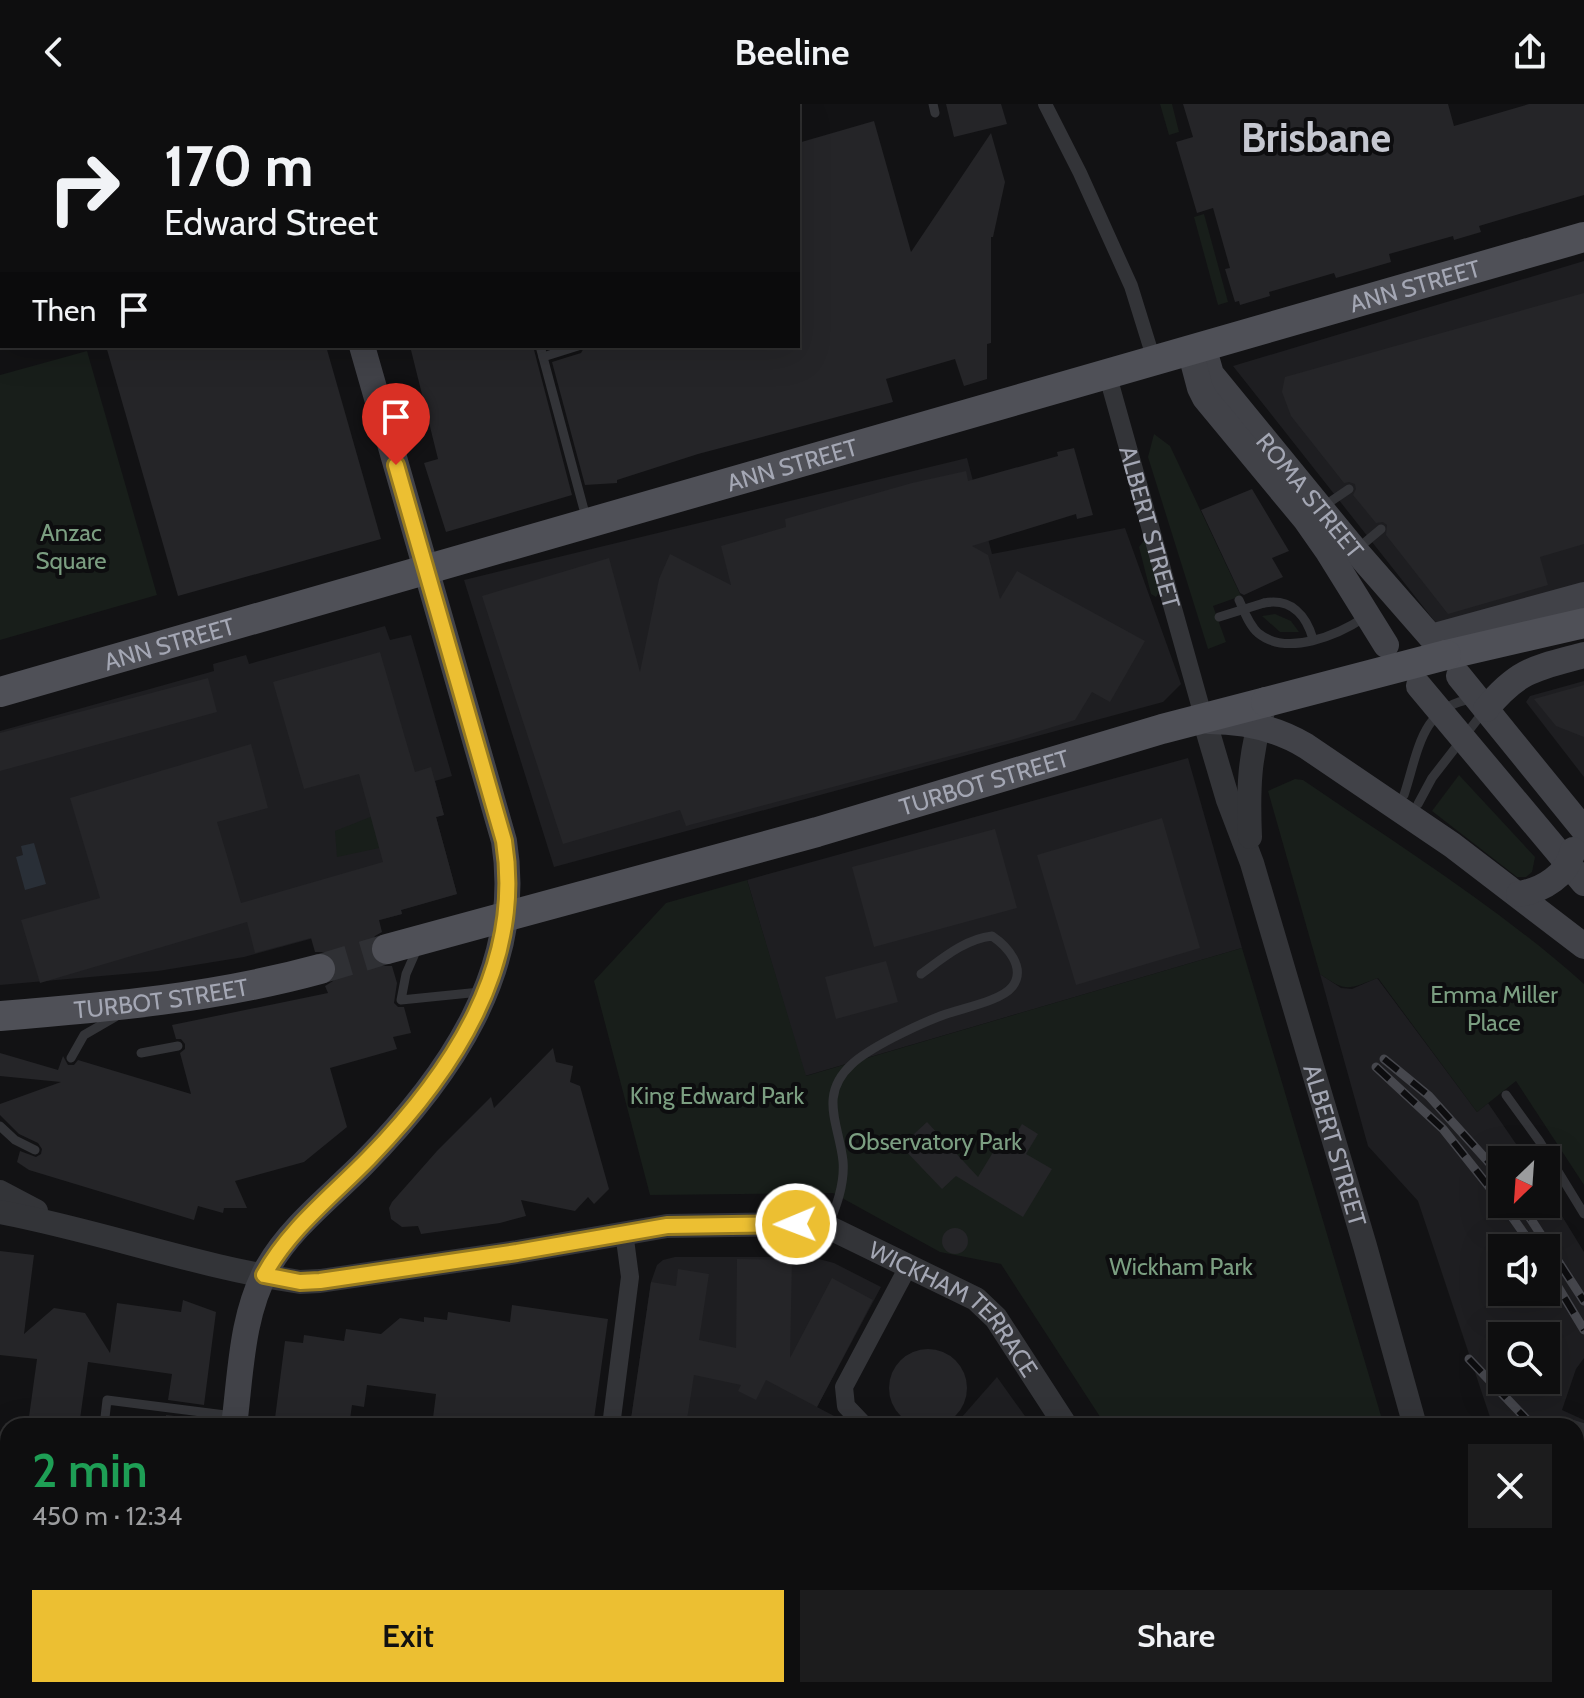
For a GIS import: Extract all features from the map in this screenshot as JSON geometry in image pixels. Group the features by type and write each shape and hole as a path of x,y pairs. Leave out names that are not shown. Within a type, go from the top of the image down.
{"main road":[{"name":"ANN STREET","path":"0,692 1584,237"},
{"path":"235,1418 247,1319 264,1275 286,1240 371,1156 420,1099 462,1038 487,992 502,944 507,915 509,871 504,841 363,348"},
{"name":"ROMA STREET","path":"1197,348 1200,388 1205,398 1314,514 1355,550 1431,637 1584,595"},
{"name":"ROMA STREET","path":"1314,514 1334,560 1386,645"},
{"name":"TURBOT STREET","path":"387,949 817,832 1198,721 1262,714 1478,647 1584,623"},
{"path":"1482,704 1533,668 1584,655"},
{"path":"1459,676 1584,830"},
{"path":"1419,686 1576,873"},
{"path":"1262,714 1452,845 1584,946"},
{"path":"1523,753 1524,771 1530,784 1573,843 1576,873"},
{"path":"1519,894 1536,891 1576,873"},
{"name":"TURBOT STREET","path":"0,1016 140,1005 270,982 320,969"}],"street":[{"path":"1045,104 1131,286 1154,360"},
{"name":"ALBERT STREET","path":"1107,373 1198,721 1252,863 1413,1418"},
{"name":"ALBERT STREET","path":"1252,863 1248,782 1262,714"},
{"name":"WICKHAM TERRACE","path":"0,1192 59,1223"},
{"name":"WICKHAM TERRACE","path":"0,1212 59,1223 172,1256 300,1282 517,1252 667,1226 796,1224 828,1227 976,1299 996,1318 1061,1418"},
{"path":"612,1418 630,1277 624,1232"},
{"path":"857,1418 846,1406 844,1387 909,1265"}],"lane":[{"path":"564,348 542,351 588,524"},
{"path":"1314,514 1349,489"},
{"path":"1355,550 1381,529"},
{"path":"1239,600 1254,628 1266,638 1286,644 1345,629 1367,616"},
{"path":"1219,617 1264,603 1283,603 1297,610 1307,622 1313,639"},
{"path":"1404,795 1425,731 1439,711 1458,702 1482,704 1418,804"},
{"path":"828,1227 837,1206 843,1176 843,1160 832,1106 833,1090 840,1077 853,1062 937,1017 999,996 1012,987 1017,969 1011,952 992,936 978,937 963,945 921,974"},
{"path":"423,939 406,974 401,1000 487,992"},
{"path":"71,1058 90,1030 140,1005"},
{"path":"141,1053 178,1046"},
{"path":"1506,1095 1540,1142 1584,1214"},
{"path":"0,1126 15,1140 35,1150"},
{"path":"105,1418 107,1400 217,1418"}],"shaded area":[{"path":"1584,261 1584,583 1436,623 1233,366"},
{"path":"967,458 992,554 1125,528 1181,684 1163,702 554,867 464,580"},
{"path":"385,626 390,640 411,635 452,776 435,781 444,815 436,817 457,894 401,910 402,914 244,957 158,971 0,985 0,731 214,671 213,664 246,655 249,664"},
{"path":"1584,681 1584,777 1526,702 1530,696"},
{"path":"1188,758 1242,948 805,1076 747,880"},
{"path":"34,843 46,884 25,890 16,857 23,855 21,846"},
{"path":"1320,974 1341,988 1352,989 1377,978 1477,1112 1488,1103 1517,1146 1488,1146 1488,1218 1560,1218 1560,1213 1584,1252 1584,1358 1576,1369 1562,1410 1580,1418 1490,1418 1418,1201 1368,1146"},
{"path":"675,1257 811,1257 834,1263 881,1287 817,1407 837,1418 631,1418 651,1282 657,1265"},
{"path":"997,1377 1026,1418 961,1418"}],"green space":[{"path":"1160,104 1172,104 1179,132 1169,135"},
{"path":"1204,214 1228,302 1218,305 1194,217"},
{"name":"Anzac Square","path":"87,351 157,595 0,640 0,375"},
{"path":"1154,434 1170,446 1241,596 1213,606 1226,642 1208,649 1148,457"},
{"path":"1145,539 1161,589 1156,597 1151,594 1139,547"},
{"path":"1275,614 1291,621 1299,632 1280,632 1262,616"},
{"path":"1459,775 1535,857 1532,872 1526,877 1517,877 1432,811"},
{"name":"Emma Miller Place","path":"1295,779 1303,780 1447,878 1517,929 1584,984 1584,1185 1516,1081 1477,1112 1378,978 1360,985 1342,987 1320,974 1268,791"},
{"path":"383,812 379,848 337,857 335,831"},
{"path":"747,880 806,1076 1242,948 1382,1418 1101,1418 1001,1264 940,1252 833,1193 650,1195 594,981 666,903"}],"building":[{"path":"946,104 1001,104 1007,124 954,137"},
{"path":"1183,104 1448,104 1454,126 1529,104 1584,104 1584,195 1479,226 1481,232 1454,240 1453,236 1389,254 1391,262 1336,278 1334,273 1269,292 1270,296 1240,305 1239,301 1235,302 1225,269 1230,268 1213,208 1197,213 1176,142 1193,137"},
{"path":"874,121 911,252 991,133 1005,182 991,237 991,343 987,344 987,379 964,386 955,359 886,379 893,402 698,454 617,480 617,483 585,485 552,362 581,353 584,348 800,348 800,142"},
{"path":"1584,293 1584,544 1540,557 1548,585 1448,614 1386,535 1387,525 1376,523 1353,495 1355,484 1344,483 1291,416 1282,392 1285,377"},
{"path":"107,348 327,348 381,539 178,596"},
{"path":"410,348 534,348 572,495 446,532 424,463 438,459"},
{"path":"1074,448 1093,515 1077,519 1076,514 972,546 988,555 1000,599 1017,571 1145,641 1110,702 1092,692 1075,720 1014,739 686,826 680,810 563,844 482,596 609,558 640,672 659,579 670,554 731,585 721,546 786,527 785,519 966,471 968,481 1058,456 1057,452"},
{"path":"1252,489 1289,551 1272,558 1283,577 1244,595 1240,593 1201,510"},
{"path":"380,652 415,772 431,767 444,815 436,817 457,894 401,910 402,914 379,920 382,932 370,944 370,954 382,966 392,966 397,983 394,1003 404,1007 411,1033 393,1037 397,1049 330,1068 347,1127 304,1162 235,1181 247,1208 224,1208 223,1213 198,1206 194,1220 29,1170 17,1162 20,1151 36,1157 42,1149 38,1143 19,1134 0,1115 0,1104 61,1082 0,1076 0,1053 58,1070 63,1056 68,1065 74,1065 78,1060 191,1094 180,1053 185,1049 185,1044 181,1039 176,1039 172,1025 328,993 325,986 333,981 337,973 333,957 326,952 315,952 311,938 255,953 247,922 40,983 21,920 100,898 70,798 251,744 268,808 217,822 241,903 383,862 359,774 304,789 273,682"},
{"path":"208,678 217,712 0,771 0,733"},
{"path":"1584,685 1584,737 1556,726 1534,699"},
{"path":"1162,818 1200,948 1076,985 1037,855"},
{"path":"995,829 1017,908 874,947 852,867"},
{"path":"886,961 898,1002 836,1019 825,977"},
{"path":"553,1048 556,1062 573,1066 570,1082 580,1086 609,1189 594,1204 588,1197 575,1211 521,1200 526,1216 500,1223 421,1234 418,1226 402,1227 391,1219 389,1208 392,1202 437,1151 491,1097 494,1108"},
{"path":"927,1122 978,1177 1001,1139 1010,1144 1022,1124 1038,1134 1026,1154 1052,1169 1023,1217 956,1176 942,1189 901,1146"},
{"path":"955,1228 964,1232 968,1241 964,1250 955,1254 946,1250 942,1241 946,1232"},
{"path":"0,1251 34,1255 24,1334 54,1308 85,1313 110,1353 117,1303 181,1312 183,1300 216,1312 204,1405 168,1400 172,1374 88,1362 80,1418 30,1418 37,1359 0,1355"},
{"path":"737,1259 792,1260 790,1358 832,1278 873,1300 817,1407 766,1380 756,1400 738,1391 741,1385 694,1375 687,1418 631,1418 651,1282 676,1286 678,1269 709,1274 699,1340 736,1348"},
{"path":"512,1305 608,1319 594,1418 433,1418 436,1394 367,1385 364,1407 352,1405 350,1418 275,1418 285,1341 303,1343 304,1335 344,1341 346,1329 381,1334 400,1318 424,1322 424,1317 447,1320 448,1312 510,1322"},
{"path":"920,1350 936,1350 950,1355 961,1366 966,1380 964,1403 954,1418 902,1418 895,1410 890,1396 890,1380 895,1366 906,1355"}],"tunnel":[{"path":"320,969 387,949"}],"railway":[{"path":"1384,1059 1429,1096 1488,1161"},
{"path":"1376,1067 1443,1129 1488,1185"},
{"path":"1513,1218 1524,1234"},
{"path":"1530,1218 1584,1301"},
{"path":"1560,1290 1584,1330"},
{"path":"1469,1359 1525,1418"}],"district":[{"name":"Brisbane","path":"1316,137"}],"route":[{"path":"396,465 504,841 509,871 506,920 496,968 487,992 442,1069 396,1129 286,1240 264,1275 300,1282 320,1281 667,1226 796,1224"}],"park label":[{"name":"King Edward Park","path":"717,1095"},
{"name":"Observatory Park","path":"935,1141"},
{"name":"Wickham Park","path":"1181,1266"}]}
